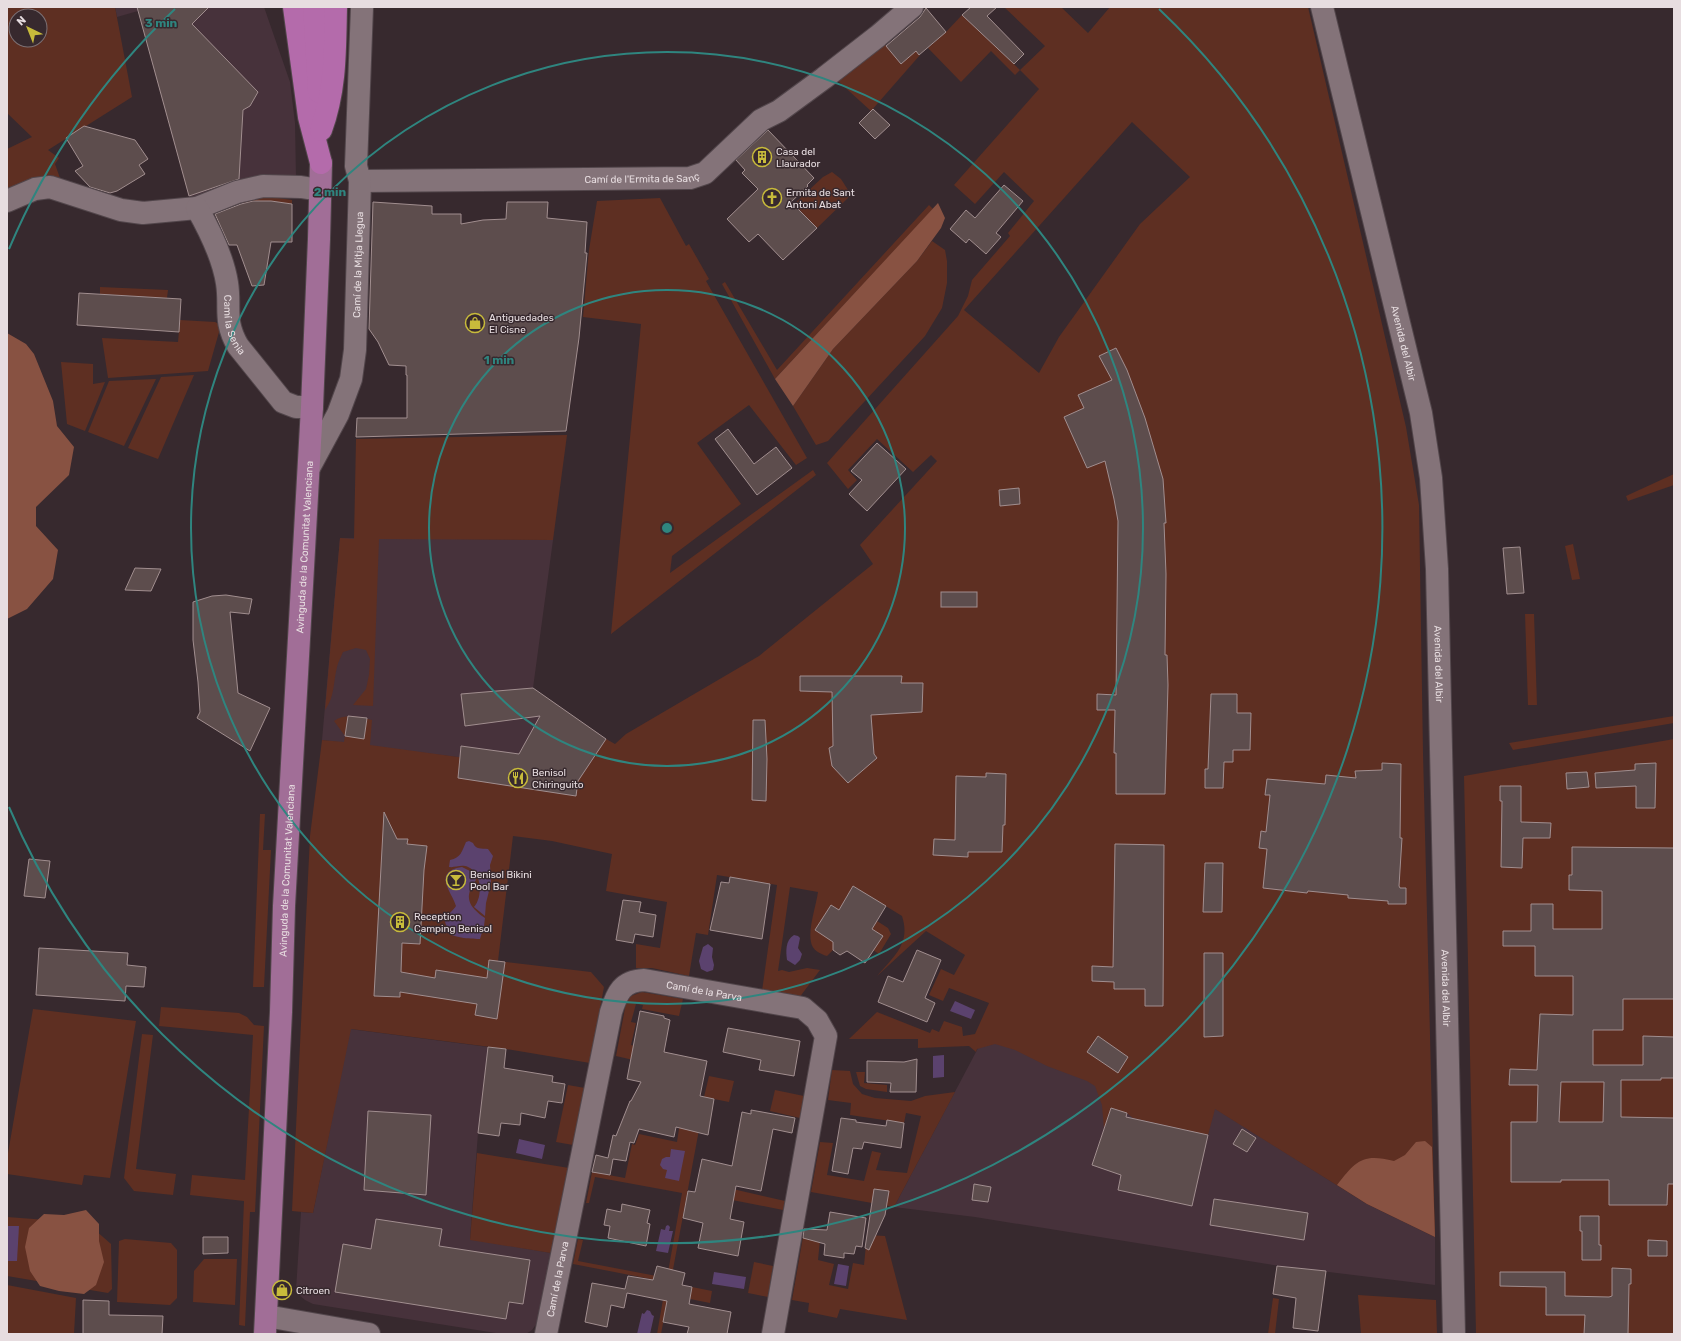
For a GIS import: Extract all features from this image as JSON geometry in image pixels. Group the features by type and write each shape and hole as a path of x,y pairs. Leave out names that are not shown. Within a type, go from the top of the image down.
{"highway":[{"path":"294,7 309,117 321,163"},
{"path":"314,7 321,130 321,163"},
{"path":"321,130 331,98 334,70 336,7"}],"main road":[{"name":"Avinguda de la Comunitat Valenciana","path":"265,1325 282,1000 284,906 310,466 321,163"}],"street":[{"name":"Camí de la Mitja Llegua","path":"310,466 338,414 351,379 355,350 360,181 356,166 362,7"},
{"name":"Camí de l'Ermita de Sanç","path":"360,181 690,178 705,173 761,120 779,111 878,36 912,7"},
{"name":"Avenida del Albir","path":"1322,7 1405,346 1422,420 1431,478 1437,569 1454,1334"},
{"path":"7,201 35,189 50,187 121,210 143,213 197,208 237,192 262,186 301,187 320,190"},
{"name":"Camí la Senia","path":"197,208 216,247 225,274 227,284 228,322 232,335 238,346 283,402 296,407 312,407"},
{"name":"Camí de la Parva","path":"546,1334 611,1012 616,998 626,985 635,980 644,980 803,1008 817,1020 826,1036 773,1334"},
{"path":"265,1325 368,1334"}],"shaded area":[{"path":"7,7 115,7 132,97 48,150 59,158 55,164 61,181 29,179 7,190 7,149 32,137 7,113"},
{"path":"115,7 264,7 290,82 295,123 296,177 190,200 138,11 117,17"},
{"path":"1004,7 1061,7 1088,33 1110,7 1308,7 1406,427 1419,505 1423,753 1435,1237 1367,1204 1215,1109 1208,1135 1133,1118 1127,1113 1111,1108 1104,1129 1102,1105 1095,1086 1087,1081 1047,1066 1015,1050 995,1044 977,1049 976,1052 969,1046 918,1048 918,1039 849,1039 877,1012 930,1033 932,1029 939,1032 944,1021 962,1027 963,1036 975,1034 989,1003 949,988 943,1001 929,995 941,969 954,975 965,955 926,931 877,976 895,956 903,942 904,926 902,916 853,886 839,910 831,905 815,930 833,941 833,950 827,956 819,953 815,949 812,945 810,937 811,924 818,892 790,887 778,971 782,970 789,972 807,968 820,970 799,998 762,991 777,885 717,875 708,935 696,933 689,976 652,968 636,968 636,944 660,948 667,902 606,891 612,854 552,841 513,836 498,961 591,972 604,987 590,1063 506,1049 351,1029 313,1213 292,1211 310,836 322,740 344,742 345,736 334,721 348,716 372,720 370,745 583,774 606,739 615,744 626,734 759,656 873,564 860,545 937,461 931,455 913,472 877,439 848,470 857,480 848,489 827,463 958,316 968,296 972,280 1010,236 1008,233 1034,201 1004,172 975,204 954,185 1039,89 1020,70 1045,46","holes":["1132,122 1190,177 1140,224 1059,337 1039,373 964,310"]},
{"path":"962,15 1020,70 1015,75 991,51 961,82 928,48"},
{"path":"884,43 901,64 916,51 920,55 871,111 838,81"},
{"path":"832,172 841,179 848,190 848,198 817,228 794,204 823,177"},
{"path":"256,197 271,197 292,200 292,204 271,201 239,203 240,200"},
{"path":"660,198 686,246 689,244 709,279 706,281 807,458 796,465 749,405 697,443 741,504 672,556 670,573 813,470 816,475 611,634 641,324 583,317 589,250 597,201"},
{"path":"938,203 945,218 941,228 917,261 833,349 793,406 775,379"},
{"path":"929,205 933,209 775,379 722,284 725,282 777,370"},
{"path":"932,241 945,250 947,261 947,283 942,308 925,336 828,441 816,445 793,406 833,349 917,261"},
{"path":"100,287 168,290 167,298 100,294"},
{"path":"180,320 215,322 221,325 208,371 108,378 102,338 178,342"},
{"path":"7,333 26,344 34,354 53,401 57,426 74,447 69,475 36,507 36,526 58,550 53,579 27,609 7,619"},
{"path":"61,362 93,364 93,384 105,382 85,431 67,424"},
{"path":"194,375 158,459 128,448 161,377"},
{"path":"156,379 124,446 88,432 109,381"},
{"path":"567,435 553,540 379,539 373,706 353,705 366,689 370,659 366,650 356,648 343,652 337,665 331,700 325,710 340,538 354,539 356,439"},
{"path":"1674,474 1674,485 1628,501 1626,496"},
{"path":"340,538 553,540 533,688 615,745 591,779 496,762 322,740"},
{"path":"1573,544 1580,579 1572,580 1565,546"},
{"path":"1525,614 1534,614 1537,705 1528,705"},
{"path":"1674,716 1674,723 1513,750 1509,743"},
{"path":"1674,739 1674,1334 1476,1334 1464,776"},
{"path":"260,814 265,814 263,850 271,850 264,987 253,987"},
{"path":"469,841 477,848 488,849 493,856 490,865 491,883 486,903 485,916 474,907 477,903 480,892 480,886 476,874 473,870 465,866 449,867 450,860 459,856 466,842"},
{"path":"462,867 472,872 476,880 472,886 469,897 475,910 485,918 480,939 451,935 445,923 448,915 456,906 446,884 446,878 448,873"},
{"path":"877,921 888,928 891,934 879,954 873,950 882,936 872,929"},
{"path":"794,935 800,938 798,948 802,954 800,960 795,965 787,960 786,953 789,940"},
{"path":"708,944 713,948 712,957 714,965 713,970 707,972 701,969 699,961 703,947"},
{"path":"1015,983 1367,1204 1435,1237 1435,1285 1280,1266 975,1217 894,1207 1012,984"},
{"path":"642,992 683,999 679,1016 642,1009 643,1005 636,1004 631,1022 636,1023 631,1045 676,1056 672,1069 616,1056 626,1003 631,996"},
{"path":"955,1001 975,1010 971,1019 950,1011"},
{"path":"161,1007 239,1013 247,1017 254,1025 264,1026 255,1212 250,1212 245,1326 239,1325 244,1201 190,1195 192,1175 245,1180 253,1035 159,1026"},
{"path":"33,1009 136,1021 110,1178 84,1175 82,1185 7,1174 7,1159"},
{"path":"350,1029 488,1047 478,1133 470,1239 551,1253 537,1323 532,1330 526,1334 502,1334 313,1304 298,1294 296,1290 301,1212 313,1213"},
{"path":"142,1034 153,1035 136,1169 176,1174 173,1195 134,1191 124,1178"},
{"path":"944,1055 944,1077 933,1078 933,1056"},
{"path":"832,1070 850,1071 853,1084 862,1094 875,1098 911,1101 925,1096 955,1092 894,1207 811,1192 820,1142 833,1143 827,1175 864,1181 872,1151 881,1153 876,1170 907,1173 921,1116 906,1113 904,1123 850,1115 851,1103 828,1100"},
{"path":"856,1072 865,1072 864,1083 887,1085 887,1092 866,1089 860,1086"},
{"path":"709,1076 734,1081 729,1102 704,1097"},
{"path":"568,1085 585,1088 573,1145 556,1142"},
{"path":"775,1090 804,1096 800,1118 770,1111"},
{"path":"681,1115 701,1119 661,1334 657,1334 666,1282 573,1264 578,1239 583,1240 578,1261 667,1278 682,1193 595,1177 589,1203 586,1203 592,1172 625,1178 632,1144 635,1145 639,1134 677,1142"},
{"path":"519,1139 545,1145 542,1159 516,1153"},
{"path":"1425,1141 1432,1147 1435,1237 1367,1204 1337,1185 1349,1170 1361,1161 1374,1158 1394,1161 1405,1155 1416,1142"},
{"path":"671,1149 685,1151 679,1181 665,1178 667,1170 663,1169 660,1165 662,1159 670,1157"},
{"path":"477,1153 569,1168 551,1253 470,1240"},
{"path":"720,1186 785,1201 783,1210 717,1197"},
{"path":"86,1210 99,1224 99,1241 104,1262 96,1285 84,1294 59,1291 40,1286 30,1271 25,1247 29,1228 44,1214 64,1215"},
{"path":"7,1217 87,1223 111,1244 112,1289 108,1293 7,1276"},
{"path":"668,1225 670,1227 669,1231 673,1231 668,1253 656,1251 661,1229 665,1230 666,1226"},
{"path":"7,1226 19,1226 17,1261 7,1261"},
{"path":"867,1235 885,1236 907,1320 840,1309 837,1318 808,1312 809,1303 792,1300 803,1237 820,1240 818,1260 834,1264 829,1285 848,1289 853,1263 864,1265"},
{"path":"125,1239 171,1243 177,1250 177,1298 170,1305 117,1302 119,1241"},
{"path":"204,1259 237,1259 235,1305 193,1302 194,1271"},
{"path":"754,1262 773,1266 768,1297 748,1293"},
{"path":"838,1264 849,1266 846,1286 834,1284"},
{"path":"714,1272 746,1277 744,1289 712,1284"},
{"path":"7,1285 76,1298 74,1334 7,1334"},
{"path":"692,1287 712,1291 710,1303 690,1299"},
{"path":"1358,1295 1436,1300 1437,1334 1361,1334"},
{"path":"1273,1298 1279,1299 1275,1334 1268,1334"},
{"path":"647,1310 654,1316 650,1334 637,1334 642,1313 644,1314"}],"building":[{"path":"137,7 209,7 192,24 258,92 250,106 243,110 239,179 189,196"},
{"path":"971,7 997,7 987,16 1024,54 1014,64 962,15"},
{"path":"926,8 946,32 919,55 916,51 901,64 886,46 920,17"},
{"path":"873,109 890,125 875,139 859,123"},
{"path":"84,126 135,140 148,159 139,165 145,174 117,191 110,193 90,187 75,171 83,166 66,138"},
{"path":"768,130 814,178 807,185 808,186 791,202 817,228 783,260 758,234 749,242 727,219 758,189 742,173 745,170 736,160"},
{"path":"1004,185 1023,201 996,233 1001,237 986,254 969,239 966,243 950,229 966,210 975,218"},
{"path":"253,201 271,201 292,204 292,242 271,242 264,285 252,286 237,245 229,245 215,214"},
{"name":"Antiguedades El Cisne","path":"373,202 432,206 432,214 461,214 461,224 483,220 506,219 507,202 548,202 547,218 587,222 585,253 587,253 579,338 566,431 356,437 357,418 407,418 406,366 389,365 378,342 369,329"},
{"path":"79,293 181,299 179,332 77,325"},
{"path":"1116,348 1127,370 1145,418 1163,479 1166,523 1164,523 1166,574 1165,655 1167,655 1168,685 1165,794 1116,794 1116,753 1114,753 1115,710 1097,710 1097,694 1116,695 1118,521 1105,461 1087,468 1064,417 1084,408 1078,395 1112,380 1099,356"},
{"path":"728,429 754,464 776,447 792,468 757,495 715,439"},
{"path":"877,443 906,469 867,511 849,494 862,480 851,471"},
{"path":"1019,488 1020,504 1000,506 999,490"},
{"path":"1520,547 1524,593 1507,594 1503,548"},
{"path":"135,568 161,569 151,591 125,590"},
{"path":"941,592 977,592 977,607 941,607"},
{"path":"226,595 252,599 249,614 230,612 238,693 270,708 250,751 197,718 200,712 193,640 193,602 212,596"},
{"path":"800,676 902,676 901,683 923,683 922,712 871,715 874,754 877,758 848,783 832,766 829,748 833,746 832,692 800,691"},
{"path":"533,688 606,739 578,781 576,796 458,778 461,746 519,754 540,716 465,726 461,694"},
{"path":"1211,694 1237,694 1237,713 1251,713 1250,750 1233,750 1233,762 1224,762 1223,788 1205,788 1205,769 1208,769"},
{"path":"348,716 367,718 364,739 345,736"},
{"path":"753,720 765,720 767,759 766,801 752,800"},
{"path":"1382,763 1401,764 1400,838 1402,838 1399,886 1400,888 1406,888 1406,904 1388,904 1388,901 1348,898 1348,895 1308,891 1307,893 1263,888 1267,849 1259,848 1261,831 1266,832 1270,795 1265,795 1267,779 1325,784 1326,775 1356,778 1355,771 1382,770"},
{"path":"1656,763 1655,808 1636,808 1636,786 1596,788 1595,773 1635,770 1635,764"},
{"path":"1587,772 1589,787 1567,789 1566,773"},
{"path":"986,773 1006,774 1005,825 1003,825 1002,852 968,852 968,857 933,855 934,839 955,840 956,776 986,777"},
{"path":"1500,786 1521,786 1521,822 1551,823 1550,838 1523,838 1522,868 1501,867 1502,801 1500,801"},
{"name":"Reception Camping Benisol","path":"384,812 397,839 408,839 407,844 427,846 424,870 420,944 402,943 401,972 435,978 436,970 487,978 489,960 505,962 497,1019 475,1015 477,1004 400,992 400,997 374,996"},
{"path":"1115,844 1164,845 1163,1006 1145,1006 1145,989 1114,989 1114,982 1092,981 1092,966 1113,967"},
{"path":"1572,847 1674,848 1674,999 1623,999 1623,1030 1593,1030 1593,1065 1643,1065 1643,1036 1674,1037 1674,1078 1661,1078 1661,1080 1621,1080 1621,1117 1674,1118 1674,1184 1668,1184 1667,1205 1609,1205 1609,1180 1511,1182 1511,1122 1537,1122 1538,1085 1509,1085 1510,1069 1537,1070 1540,1014 1573,1015 1573,976 1535,976 1535,946 1503,946 1503,931 1531,931 1531,904 1553,904 1553,929 1602,929 1602,891 1569,890 1569,875 1572,875","holes":["1561,1082 1604,1082 1603,1122 1559,1122"]},
{"path":"29,859 50,861 45,898 24,896"},
{"path":"1205,863 1223,863 1222,912 1203,912"},
{"path":"730,877 770,884 762,939 710,930 721,882 729,883"},
{"path":"853,886 886,906 872,929 883,936 865,963 847,951 840,955 833,950 833,942 815,930 831,905 839,910"},
{"path":"623,900 641,902 639,912 656,915 653,937 635,934 633,943 616,940"},
{"path":"39,948 128,953 127,965 146,967 144,987 126,986 125,1001 36,995"},
{"path":"917,950 941,960 925,998 935,1003 927,1022 878,1002 888,976 903,982"},
{"path":"1204,953 1223,953 1223,1036 1204,1037"},
{"path":"640,1011 664,1016 664,1018 670,1020 664,1052 707,1061 700,1096 714,1099 708,1135 676,1127 674,1137 639,1129 634,1143 630,1142 626,1161 613,1159 610,1175 592,1172 596,1155 608,1158 613,1135 616,1136 630,1101 641,1082 627,1079"},
{"path":"728,1028 800,1041 794,1076 759,1070 761,1060 723,1052"},
{"path":"1098,1036 1128,1057 1118,1073 1087,1052"},
{"path":"488,1047 506,1049 504,1068 553,1076 552,1082 565,1084 562,1103 548,1101 545,1118 521,1113 520,1125 501,1123 499,1136 478,1133"},
{"path":"917,1059 916,1092 890,1092 891,1083 867,1082 867,1061 904,1062"},
{"path":"1111,1108 1127,1113 1126,1117 1208,1135 1192,1206 1118,1190 1121,1175 1092,1165"},
{"path":"751,1110 795,1118 792,1133 773,1129 761,1191 736,1186 730,1219 744,1222 738,1256 698,1248 703,1223 683,1218 688,1191 695,1192 702,1159 732,1166 742,1112 751,1114"},
{"path":"368,1111 431,1115 426,1195 364,1190"},
{"path":"841,1118 856,1120 856,1122 886,1126 887,1120 904,1123 901,1148 864,1142 862,1149 853,1148 848,1174 832,1171"},
{"path":"1242,1129 1256,1138 1247,1152 1233,1144"},
{"path":"974,1184 991,1187 988,1202 972,1200"},
{"path":"874,1189 889,1191 885,1215 869,1250 865,1248"},
{"path":"1214,1199 1308,1213 1304,1240 1210,1225"},
{"path":"622,1204 650,1210 647,1223 650,1224 646,1246 608,1238 610,1226 604,1225 607,1209 621,1212"},
{"path":"830,1212 866,1218 862,1247 856,1246 854,1254 844,1253 844,1258 824,1255 825,1244 803,1238 804,1229 827,1230"},
{"path":"1580,1216 1599,1216 1599,1245 1601,1245 1601,1260 1582,1260 1582,1231 1580,1231"},
{"path":"376,1219 442,1229 439,1246 530,1260 523,1304 509,1302 506,1319 335,1292 343,1244 371,1249"},
{"path":"203,1237 228,1237 228,1253 203,1254"},
{"path":"1648,1240 1667,1241 1667,1256 1648,1256"},
{"path":"657,1266 685,1273 682,1285 692,1287 689,1304 731,1312 727,1334 687,1334 689,1327 663,1322 667,1301 627,1293 624,1308 611,1305 607,1327 585,1322 592,1283 625,1289 628,1276 653,1280"},
{"path":"1277,1266 1326,1271 1318,1331 1293,1328 1296,1298 1273,1294"},
{"path":"1612,1268 1631,1269 1631,1284 1629,1284 1628,1334 1584,1334 1585,1315 1546,1315 1546,1287 1500,1286 1500,1272 1565,1272 1565,1296 1609,1297 1612,1296"},
{"path":"83,1300 109,1301 109,1315 163,1316 162,1334 83,1334"}],"place":[{"name":"Casa del Llaurador","path":"762,157"},
{"name":"Ermita de Sant Antoni Abat","path":"772,198"},
{"name":"Antiguedades El Cisne","path":"475,323"},
{"name":"Benisol Chiringuito","path":"518,778"},
{"name":"Benisol Bikini Pool Bar","path":"456,880"},
{"name":"Reception Camping Benisol","path":"400,922"},
{"name":"Citroen","path":"282,1290"}]}
